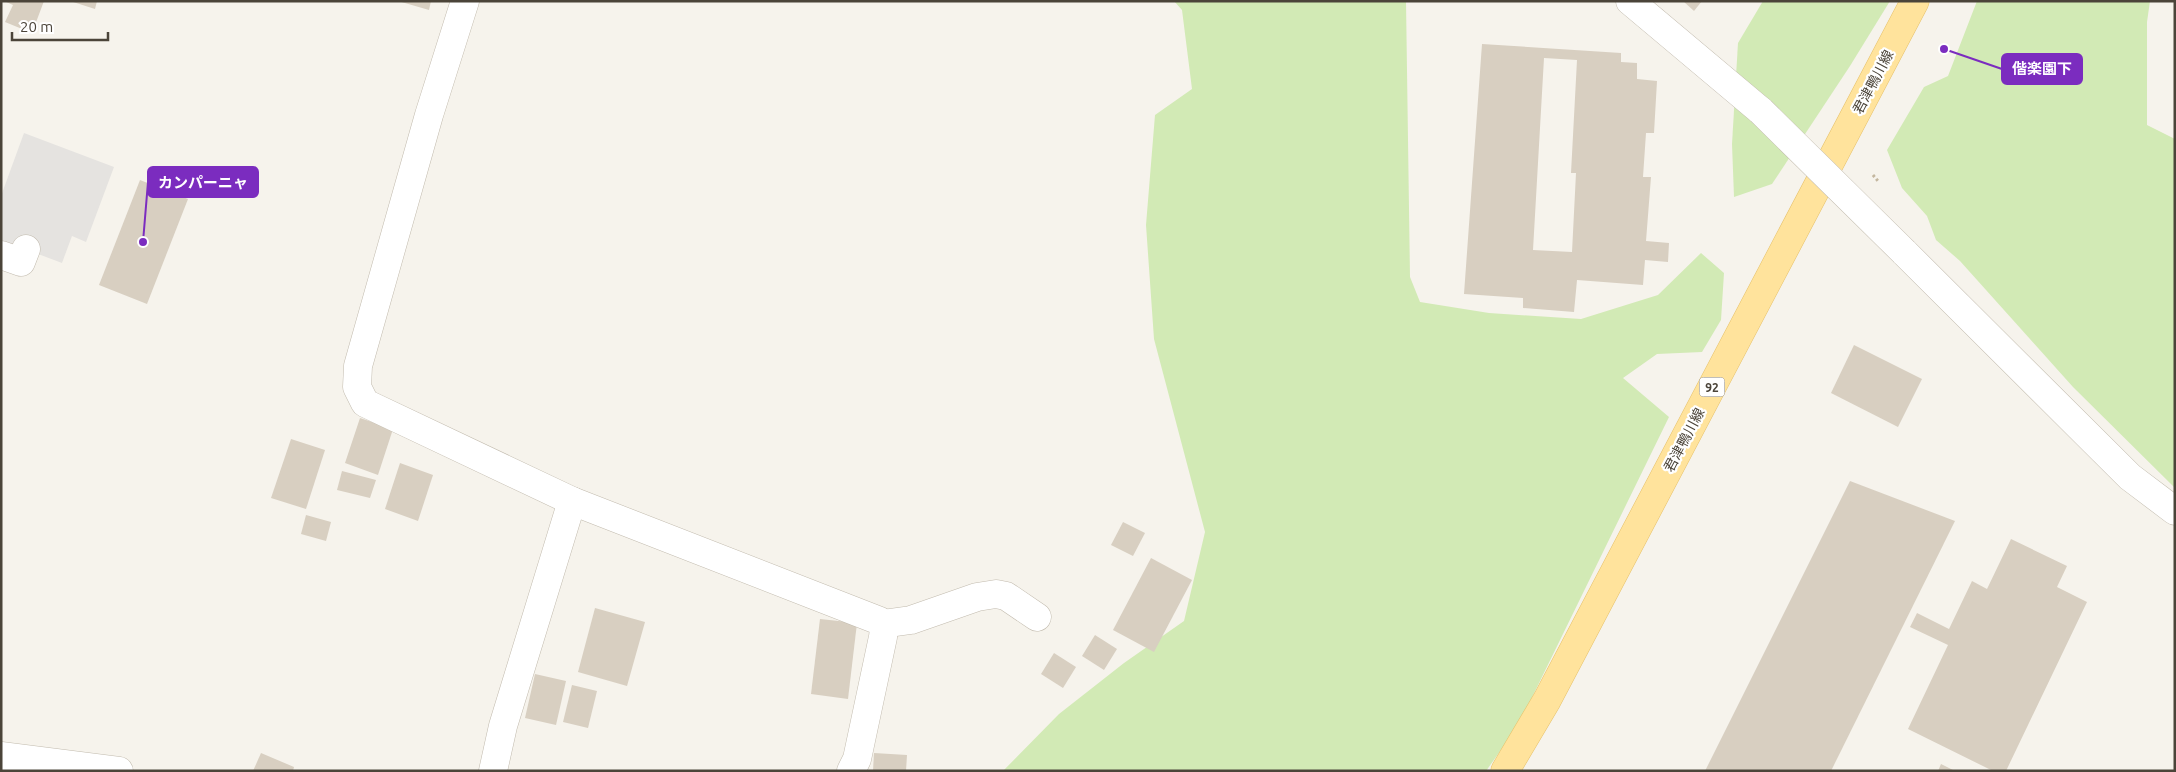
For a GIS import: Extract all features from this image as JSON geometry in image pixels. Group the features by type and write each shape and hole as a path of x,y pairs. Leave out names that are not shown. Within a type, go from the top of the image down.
{"main road":[{"name":"君津鴨川線","path":"1504,771 1547,700 1915,1"}],"street":[{"path":"466,1 429,115 358,366 357,387 365,403 572,502 880,621 884,628 883,637 858,759 851,771"},
{"path":"1630,1 1761,111 2130,477 2175,511"},
{"path":"494,771 503,726 572,502"},
{"path":"882,624 911,620 977,598 996,594 1006,596 1037,617"},
{"path":"1,756 119,771"}],"green space":[{"path":"1174,1 1406,1 1410,277 1420,302 1489,313 1581,319 1658,295 1701,253 1724,273 1721,320 1702,352 1657,354 1623,378 1669,417 1518,726 1486,771 1003,771 1059,714 1124,663 1184,621 1205,532 1154,339 1146,225 1155,115 1192,89 1182,10"},
{"path":"1763,1 1890,1 1850,66 1772,184 1734,197 1732,144 1738,43"},
{"path":"1977,1 2150,1 2147,22 2147,125 2175,139 2175,488 2073,387 1960,261 1936,240 1927,216 1902,188 1887,150 1924,87 1948,76"}],"shaded area":[{"path":"24,133 114,167 86,242 72,236 62,263 1,240 1,196"}],"building":[{"path":"4,1 44,1 32,33 5,22 13,5"},
{"path":"70,1 97,1 95,9"},
{"path":"398,1 431,1 429,10"},
{"path":"1683,1 1702,1 1694,11"},
{"path":"1482,44 1621,53 1621,62 1637,63 1637,79 1657,81 1654,133 1646,133 1643,177 1651,177 1646,241 1669,243 1668,262 1645,260 1643,285 1577,280 1574,312 1523,308 1523,298 1464,294","holes":["1544,58 1577,60 1571,173 1576,173 1572,252 1533,250"]},
{"path":"140,180 188,199 147,304 99,285"},
{"path":"1854,345 1922,379 1898,427 1831,393"},
{"path":"360,418 393,429 378,475 345,463"},
{"path":"291,439 325,450 306,509 271,498"},
{"path":"400,463 433,475 418,521 385,509"},
{"path":"342,471 376,480 370,498 337,490"},
{"path":"1850,481 1955,521 1831,771 1705,771"},
{"path":"306,515 331,522 326,541 301,534"},
{"path":"1123,522 1145,533 1133,556 1111,545"},
{"path":"2011,539 2067,566 2057,587 2087,602 2006,771 1993,771 1908,729 1948,645 1910,627 1917,613 1949,629 1972,581 1987,589"},
{"path":"1151,558 1192,580 1154,652 1113,630"},
{"path":"595,608 645,622 627,686 578,672"},
{"path":"820,619 857,623 848,699 811,694"},
{"path":"1095,635 1117,649 1104,670 1082,656"},
{"path":"1054,653 1076,667 1063,688 1041,674"},
{"path":"535,674 566,681 556,725 525,718"},
{"path":"572,685 597,691 588,728 563,722"},
{"path":"261,753 294,767 293,771 253,771"},
{"path":"874,753 907,755 906,771 873,771"},
{"path":"1941,764 1955,771 1938,771"}],"place":[{"name":"偕楽園下","path":"1944,49"},
{"name":"カンパーニャ","path":"143,242"}]}
